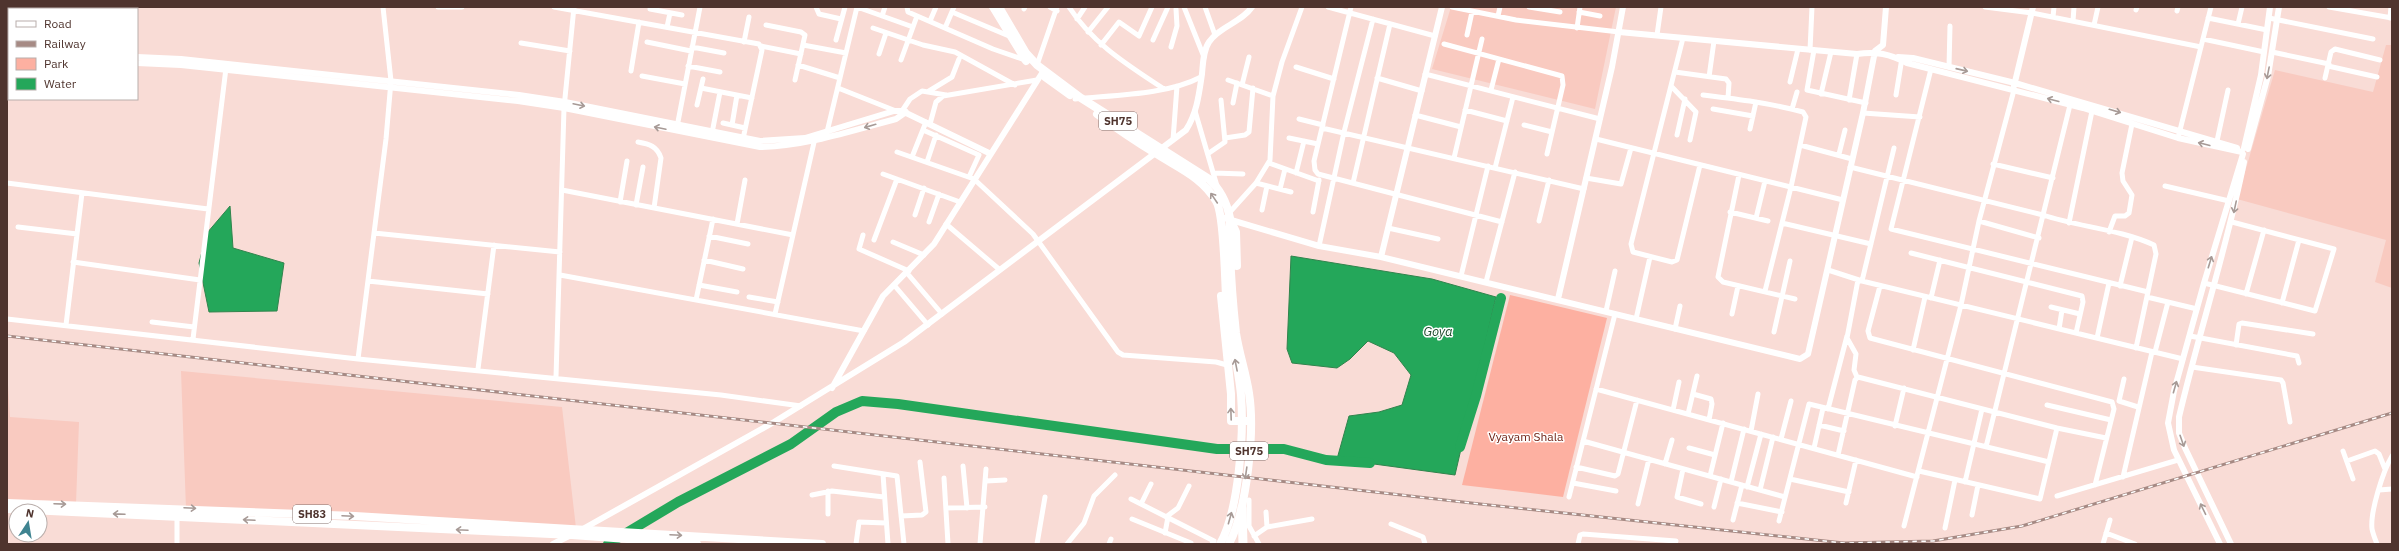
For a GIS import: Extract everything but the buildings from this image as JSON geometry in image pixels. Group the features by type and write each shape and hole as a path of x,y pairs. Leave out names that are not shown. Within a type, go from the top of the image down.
{"highway":[{"path":"1242,508 1243,544"}],"main road":[{"name":"SH75","path":"993,7 1009,36 1025,60 1078,98 1199,179 1218,203 1221,220 1230,337 1245,393 1236,490 1232,514 1220,544"},
{"name":"SH75","path":"999,7 1019,42 1040,72"},
{"name":"SH75","path":"1158,151 1202,174 1217,186 1230,216 1236,334 1251,437 1242,508 1238,525 1229,544"},
{"path":"1221,220 1217,237 1232,421 1255,421 1254,406 1240,334 1236,232 1230,216"},
{"name":"SH83","path":"7,503 276,512 581,530 615,535"},
{"name":"SH83","path":"7,510 177,516 572,535 615,535 822,544"},
{"path":"276,512 276,521"},
{"name":"SH83","path":"636,536 697,544"}],"street":[{"path":"358,359 391,84 383,7"},
{"path":"438,7 462,7"},
{"path":"554,7 574,8 801,54"},
{"path":"676,129 700,7"},
{"path":"816,7 819,14 841,19"},
{"path":"836,40 845,7"},
{"path":"827,132 857,7 913,27"},
{"path":"882,16 885,7"},
{"path":"907,7 908,12 930,22 1025,60"},
{"path":"930,22 936,7"},
{"path":"972,178 991,154 1040,72 1057,9 1050,7"},
{"path":"1069,7 1077,19 1101,45 1164,89"},
{"path":"1077,19 1086,7"},
{"path":"1088,32 1108,7"},
{"path":"1101,45 1119,22 1139,36 1152,7"},
{"path":"1153,40 1168,7 1176,9 1186,8 1204,57"},
{"path":"1205,7 1215,35"},
{"path":"553,544 581,530 831,389 904,342 1173,140 1186,130 1195,111 1204,57 1209,42 1215,35 1239,20 1252,7"},
{"path":"1221,220 1230,216 1256,183 1269,163 1273,96 1282,62 1302,7"},
{"path":"1328,7 1435,36"},
{"path":"1351,7 1318,144 1314,166 1315,170 1321,174 1333,178 1502,222"},
{"path":"1380,257 1442,7"},
{"path":"1452,7 1476,10 1498,16 1577,28 1831,52 1857,54 1875,51 1931,69 2092,111 2178,138 2244,151"},
{"path":"1498,16 1500,7"},
{"path":"1529,7 1546,8 1560,12"},
{"path":"1558,299 1596,139 1623,7"},
{"path":"1657,35 1661,7"},
{"path":"1812,7 1812,50 1807,90 1866,103"},
{"path":"1230,216 1319,246 1380,257 1461,276 1800,359 1805,357 1828,270 1850,167 1866,103 1875,51 1883,45 1886,7"},
{"path":"1985,7 2032,10 2053,17 2094,26 2202,47"},
{"path":"2053,17 2054,7"},
{"path":"2072,21 2074,7"},
{"path":"2094,26 2098,7"},
{"path":"2178,138 2211,7"},
{"path":"2238,24 2242,7"},
{"path":"2231,544 2196,474 2179,433 2179,417 2213,285 2232,222 2244,151 2268,30 2270,7"},
{"path":"2220,544 2178,460 2169,435 2168,423 2174,391 2204,282 2268,76 2279,7"},
{"path":"2329,7 2391,18 2391,7"},
{"path":"556,377 564,104 574,8"},
{"path":"1171,47 1177,26 1176,9"},
{"path":"650,10 682,15"},
{"path":"945,28 953,10 1009,36"},
{"path":"1467,34 1476,10"},
{"path":"1577,28 1580,10 1600,16"},
{"path":"1904,526 1962,305 1978,221 2014,90 2032,10"},
{"path":"667,27 670,13"},
{"path":"901,60 917,16"},
{"path":"744,42 748,17"},
{"path":"2208,18 2268,30"},
{"path":"2268,18 2373,39"},
{"path":"1319,246 1333,178 1373,19"},
{"path":"631,72 639,22"},
{"path":"1353,183 1390,24"},
{"path":"766,25 804,33 805,37 795,80"},
{"path":"1949,67 1950,26"},
{"path":"873,28 908,40 955,52 1015,84"},
{"path":"879,54 886,32"},
{"path":"1683,38 1630,247 1633,252 1672,262 1677,260 1700,165"},
{"path":"1454,158 1482,39"},
{"path":"2203,39 2264,52"},
{"path":"1709,77 1714,41"},
{"path":"647,42 724,53"},
{"path":"521,43 570,50"},
{"path":"1444,44 1562,76 1563,85 1547,154"},
{"path":"803,45 846,53"},
{"path":"743,139 762,46"},
{"path":"1790,82 1798,49"},
{"path":"2325,78 2331,52 2335,49 2380,60"},
{"path":"1821,94 1831,52"},
{"path":"2272,52 2377,77"},
{"path":"1849,100 1857,54"},
{"path":"138,57 564,104 760,147 785,147 896,119 916,94 930,91 952,77 959,59"},
{"path":"1233,103 1249,57"},
{"path":"1900,58 1949,67 2015,83 2180,130 2244,151"},
{"path":"1896,95 1900,58"},
{"path":"1491,90 1499,59"},
{"path":"138,63 226,68"},
{"path":"798,65 840,78"},
{"path":"688,66 720,72"},
{"path":"1296,67 1334,79"},
{"path":"193,339 226,68"},
{"path":"1931,69 1891,229 2110,283 2168,302 2197,309"},
{"path":"930,91 947,95 1015,84 1040,72"},
{"path":"1675,72 1728,81 1728,98"},
{"path":"1426,74 1600,119"},
{"path":"642,76 685,84"},
{"path":"1078,98 1164,89 1201,77"},
{"path":"1377,78 1422,91"},
{"path":"696,105 703,79"},
{"path":"1228,80 1273,96"},
{"path":"1173,140 1177,86"},
{"path":"1671,86 1696,112 1690,140"},
{"path":"701,88 752,98"},
{"path":"838,88 928,123 991,154"},
{"path":"1225,138 1246,135 1249,132 1252,88"},
{"path":"2217,141 2228,90"},
{"path":"712,132 720,92"},
{"path":"1792,109 1797,92"},
{"path":"732,125 738,95"},
{"path":"912,157 936,102 947,95"},
{"path":"1703,95 1756,102 1792,109 1803,112 1806,117 1791,187 1765,291"},
{"path":"1495,168 1513,96"},
{"path":"1677,135 1685,99"},
{"path":"1209,153 1223,145 1225,138 1222,100"},
{"path":"1750,128 1756,102"},
{"path":"1986,447 2039,238 2043,215 2070,105"},
{"path":"1713,109 1753,116"},
{"path":"1465,110 1507,121"},
{"path":"1195,111 1209,153 1217,186"},
{"path":"2069,224 2092,111"},
{"path":"676,129 712,132 743,139 784,141 814,139 827,132 901,112"},
{"path":"1863,113 1920,117"},
{"path":"1415,115 1461,127"},
{"path":"1299,119 1364,137 1408,146 1584,189"},
{"path":"723,123 745,128"},
{"path":"1524,124 1552,132"},
{"path":"2109,232 2115,216 2128,215 2129,213 2132,195 2123,181 2122,173 2132,124"},
{"path":"831,389 883,296 934,244 960,202 972,178 980,155 923,130"},
{"path":"1839,154 1845,130"},
{"path":"927,162 936,136"},
{"path":"1289,138 1318,144"},
{"path":"775,314 814,139"},
{"path":"1596,139 1843,200"},
{"path":"1296,173 1304,141"},
{"path":"638,142 651,145 660,153 662,158 654,208"},
{"path":"1800,145 1839,154 1852,159"},
{"path":"1586,178 1622,184 1631,148"},
{"path":"1814,448 1819,425 1826,409 1847,335 1894,148"},
{"path":"897,152 972,178 1039,241 1118,352 1123,355 1226,362"},
{"path":"620,202 628,161"},
{"path":"1269,163 1319,182"},
{"path":"1993,164 2053,178"},
{"path":"1461,276 1488,166"},
{"path":"636,205 643,167"},
{"path":"1850,167 2043,215 2069,224 2132,237 2154,245 2156,250 2136,348"},
{"path":"1280,189 1285,169"},
{"path":"1486,282 1515,172"},
{"path":"1214,173 1242,174"},
{"path":"883,174 960,202"},
{"path":"1313,212 1321,174"},
{"path":"1739,175 1730,212 1718,277 1723,282 1795,299"},
{"path":"874,240 898,179"},
{"path":"737,224 745,180"},
{"path":"1539,221 1549,180"},
{"path":"1756,218 1765,181"},
{"path":"7,183 208,208"},
{"path":"1256,183 1291,192"},
{"path":"1262,210 1267,186"},
{"path":"2165,186 2229,201"},
{"path":"915,215 924,188"},
{"path":"562,190 793,235"},
{"path":"66,325 82,193"},
{"path":"929,222 939,194"},
{"path":"1730,212 1768,220"},
{"path":"696,300 713,219"},
{"path":"1978,221 2039,238"},
{"path":"2204,282 2315,311 2334,249 2232,222"},
{"path":"1782,223 1871,244"},
{"path":"946,224 1000,270"},
{"path":"18,227 77,234"},
{"path":"1388,228 1438,239"},
{"path":"2246,294 2264,230"},
{"path":"374,233 560,252"},
{"path":"863,234 859,249 908,272 942,314"},
{"path":"709,236 748,244"},
{"path":"2120,286 2132,237"},
{"path":"2282,303 2299,240"},
{"path":"893,242 924,255"},
{"path":"478,369 494,245"},
{"path":"1911,253 2082,296 2084,298 2076,333"},
{"path":"1636,319 1650,257"},
{"path":"704,260 743,269"},
{"path":"1931,298 1940,260"},
{"path":"1774,332 1790,261"},
{"path":"74,262 200,280"},
{"path":"1828,270 1880,286 2136,348 2184,358"},
{"path":"1606,311 1615,271"},
{"path":"560,275 864,330"},
{"path":"368,282 488,294"},
{"path":"2097,338 2110,283"},
{"path":"699,285 737,292"},
{"path":"894,285 928,324"},
{"path":"1732,314 1738,286"},
{"path":"1880,286 1868,336 1913,350 2109,400 2114,405"},
{"path":"749,297 778,302"},
{"path":"1913,350 1925,297"},
{"path":"2123,477 2138,408 2168,302"},
{"path":"1675,329 1680,306"},
{"path":"2051,307 2080,314"},
{"path":"2058,329 2062,310"},
{"path":"1569,498 1615,314"},
{"path":"7,318 358,359 556,377 801,406"},
{"path":"152,322 194,327"},
{"path":"2236,345 2239,324 2242,322 2313,334"},
{"path":"1838,455 1857,377 1854,370 1856,354 1847,335"},
{"path":"2190,336 2297,356 2299,363"},
{"path":"2192,367 2280,380 2283,383 2290,422"},
{"path":"1688,414 1697,376"},
{"path":"1857,377 2057,428 2106,438"},
{"path":"2095,485 2114,405 2119,401 2124,379"},
{"path":"1673,410 1679,382"},
{"path":"1895,426 1904,388"},
{"path":"1596,389 1856,460 2040,499 2057,428"},
{"path":"1693,394 1711,399 1712,404 1709,420"},
{"path":"1751,431 1758,394"},
{"path":"1576,467 1617,476 1637,400"},
{"path":"1781,439 1792,401"},
{"path":"2119,401 2138,408"},
{"path":"1780,521 1809,404 1928,434 2049,462"},
{"path":"2047,405 2111,420"},
{"path":"1965,482 1982,409"},
{"path":"1710,476 1723,424"},
{"path":"1819,425 1844,431"},
{"path":"1731,482 1744,429"},
{"path":"1733,520 1737,503 1761,434"},
{"path":"1760,490 1773,437"},
{"path":"1665,464 1672,440"},
{"path":"1583,441 1785,497"},
{"path":"1689,448 1715,455"},
{"path":"2343,451 2353,479"},
{"path":"2347,461 2375,451 2379,454 2384,469"},
{"path":"2377,544 2372,527 2384,469 2392,456"},
{"path":"1638,504 1649,459"},
{"path":"1846,503 1856,460"},
{"path":"2057,496 2178,460"},
{"path":"901,516 922,515 926,512 920,462"},
{"path":"834,466 897,476 904,544"},
{"path":"963,466 967,508"},
{"path":"980,544 986,469"},
{"path":"1683,469 1677,497 1701,504"},
{"path":"883,474 888,544"},
{"path":"1067,544 1084,523 1094,496 1116,476"},
{"path":"944,478 948,544"},
{"path":"1714,507 1721,479"},
{"path":"1790,479 1849,492"},
{"path":"986,481 1005,480"},
{"path":"1945,528 1955,480"},
{"path":"1573,483 1616,491"},
{"path":"1141,504 1151,484"},
{"path":"1972,515 1978,485"},
{"path":"1165,532 1167,517 1178,508 1189,486"},
{"path":"2379,490 2392,489"},
{"path":"812,496 828,492 884,497"},
{"path":"828,492 828,514"},
{"path":"1037,544 1045,497"},
{"path":"1131,499 1214,541 1212,544"},
{"path":"1249,500 1248,522 1258,544"},
{"path":"1737,503 1782,512"},
{"path":"946,508 984,508"},
{"path":"1266,512 1267,527"},
{"path":"177,516 177,544"},
{"path":"1254,536 1267,527 1312,519"},
{"path":"1132,520 1191,543"},
{"path":"2103,544 2110,520"},
{"path":"856,544 859,522 886,524"},
{"path":"1391,524 1424,536 1425,544"},
{"path":"2106,533 2118,541 2134,544"},
{"path":"1578,544 1580,535 1583,534 1676,541"}],"shaded area":[{"path":"1451,7 1616,7 1595,109 1432,69"},
{"path":"2386,45 2392,45 2392,288 2375,282 2386,240 2237,199 2275,70 2373,92"},
{"path":"7,369 10,417 79,422 76,504 7,501"},
{"path":"181,371 562,407 576,528 186,509"}],"green space":[{"name":"Vyayam Shala","path":"1510,295 1607,318 1563,497 1462,485"}],"water":[{"path":"230,206 233,248 284,263 277,311 209,312 199,263 207,233"},
{"name":"Goya","path":"1291,256 1432,279 1496,297 1455,475 1337,459 1349,416 1379,412 1402,405 1411,375 1394,353 1368,341 1350,359 1337,368 1292,363 1287,349"}],"waterway":[{"path":"1460,447 1476,396 1501,298"},
{"path":"608,544 678,502 791,444 836,412 862,401 898,404 1217,449 1284,449 1326,460 1370,463"}],"railway":[{"path":"7,336 1480,504 1844,543 1933,541 2022,526 2392,413"}]}
